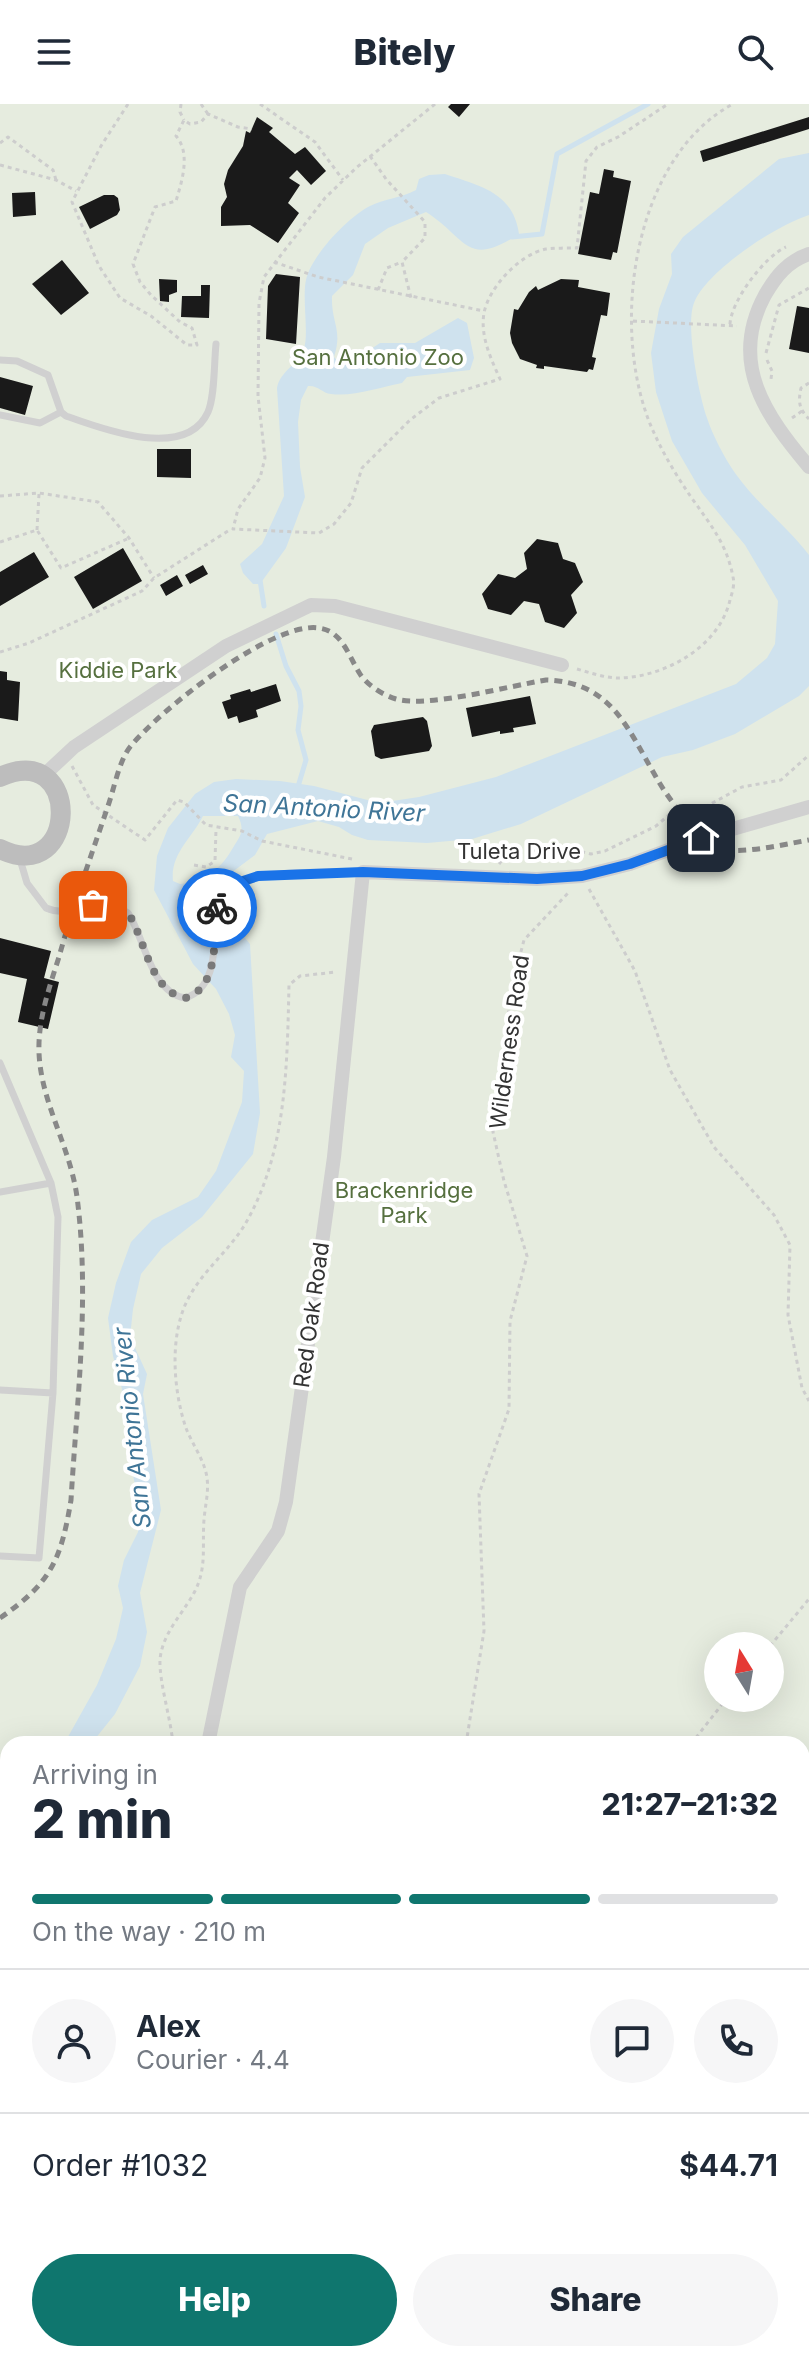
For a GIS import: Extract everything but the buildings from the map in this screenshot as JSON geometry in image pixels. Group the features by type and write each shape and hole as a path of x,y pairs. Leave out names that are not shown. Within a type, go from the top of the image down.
{"street":[{"path":"809,254 789,264 778,275 762,301 753,328 751,357 757,390 779,430 809,467"},
{"path":"42,777 63,756 226,646 311,605 335,606 562,665"},
{"path":"0,777 20,771 42,777 55,789 63,809 59,831 45,847 35,852 9,851"},
{"name":"Tuleta Drive","path":"358,872 537,879 582,876 630,864 701,838 809,807"},
{"name":"Red Oak Road","path":"210,1736 240,1587 278,1531 286,1502 334,1157 358,872"}],"lane":[{"path":"0,360 17,361 48,375 61,412 66,416 112,433 165,439 194,430 208,412 216,344"},
{"path":"0,415 40,423 61,412"},
{"path":"9,851 46,908 54,912 72,912 101,904 128,913 158,978 170,993 185,998 198,993 207,981 218,903 237,883 258,876 358,872"},
{"path":"0,1063 51,1183 58,1217 53,1393 39,1558 0,1556"},
{"path":"0,1192 51,1183"},
{"path":"0,1390 53,1393"}],"path":[{"path":"128,104 72,202 99,266 120,298 160,322 187,345 197,345 192,328 180,322 151,295 140,282 133,264 155,207 176,201 184,168 183,144 176,136 184,120 181,104"},
{"path":"201,104 208,114 238,127 252,129"},
{"path":"260,104 315,142 343,180"},
{"path":"233,529 238,509 260,478 265,458 258,396 259,303 264,277 325,198 370,156 435,104"},
{"path":"0,652 29,643 142,591 154,578 233,529 319,533 334,524 351,503 362,468 410,420 439,398 500,379 484,333 484,311 512,266 543,249 577,248 586,161 597,147 668,104"},
{"path":"562,665 620,678 657,670 676,663 703,645 725,617 734,582 716,528 674,471 653,433 640,395 631,340 638,252 653,199 682,148 699,127 733,104"},
{"path":"184,120 190,124 201,122 208,114"},
{"path":"1,140 8,137 53,170 56,180"},
{"path":"370,156 386,179 425,222 425,238 402,262 387,268 378,290"},
{"path":"0,165 56,180 76,191"},
{"path":"274,262 368,288 484,311"},
{"path":"402,262 411,298"},
{"path":"771,382 772,371 765,357 779,305 809,288"},
{"path":"632,321 712,323 753,328"},
{"path":"809,383 801,388 799,400 802,411 809,419"},
{"path":"788,420 802,411"},
{"path":"0,496 39,493 98,502 129,538 154,578"},
{"path":"39,493 37,530 61,568 129,538"},
{"path":"0,542 37,530"},
{"path":"498,865 506,855 558,846 591,854 605,851 686,807 705,807 742,787 781,780 809,755"},
{"path":"63,756 74,769 87,799 145,840 177,800 184,802 206,825 242,831 262,841 356,860 358,872"},
{"path":"194,865 206,867 215,861 217,827"},
{"path":"582,876 635,971 670,1070 714,1147 774,1215 790,1245 788,1315 802,1388 809,1401"},
{"name":"Wilderness Road","path":"467,1736 484,1631 479,1494 509,1409 510,1321 527,1256 493,1132 512,986 524,940 582,876"},
{"path":"172,1736 160,1662 164,1642 203,1573 207,1494 207,1475 185,1425 178,1393 176,1355 179,1322 187,1298 244,1226 271,1165 279,1134 289,1032 289,985 300,976 339,972"},
{"path":"782,1632 809,1599"},
{"path":"697,1736 716,1712"}],"green space":[{"name":"Brackenridge Park","path":"0,104 809,104 809,1736 0,1736"}],"water":[{"name":"San Antonio River","path":"809,153 809,215 779,228 713,277 694,303 691,327 700,394 719,446 743,484 809,555 809,686 799,696 735,734 693,750 662,757 521,824 472,839 427,843 368,840 318,821 267,834 255,855 211,888 210,896 250,944 260,1113 253,1154 202,1217 162,1248 141,1274 130,1337 147,1374 143,1394 161,1510 140,1593 147,1632 140,1666 115,1714 97,1736 68,1736 97,1685 116,1639 123,1608 118,1586 124,1560 138,1532 140,1512 128,1448 125,1400 113,1356 108,1318 116,1283 131,1242 152,1220 198,1197 216,1171 242,1102 244,1071 231,1057 235,1035 229,1014 216,989 193,964 154,890 157,856 168,828 195,794 214,782 236,779 280,781 314,786 379,803 419,797 496,777 736,684 767,658 775,644 778,601 745,545 702,493 672,441 656,392 651,353 659,309 672,274 671,254 683,237 779,159","holes":["203,816 238,816 241,826 231,851 210,874 196,881 180,884 173,881 178,854"]},
{"path":"445,174 482,187 502,200 516,220 519,234 488,249 477,249 459,240 426,212 388,228 365,244 353,275 332,296 337,333 334,357 341,365 350,363 380,343 415,343 458,318 467,323 474,358 470,370 407,377 402,383 348,394 331,394 308,386 301,400 298,422 305,497 286,548 260,584 253,584 240,564 262,544 284,496 277,388 304,348 305,288 309,270 332,238 361,211 416,190 419,179"}],"waterway":[{"path":"512,237 542,234 557,154 648,104"},
{"path":"260,580 264,606"},
{"name":"San Antonio River","path":"276,634 286,666 299,691 298,730 306,760 297,790"}],"railway":[{"path":"0,1618 42,1581 58,1554 71,1500 79,1386 81,1234 73,1177 43,1082 39,1043 41,1021 70,919 120,767 126,753 144,731 187,694 238,658 287,633 318,628 328,630 341,641 367,682 396,699 448,699 546,680 587,689 602,698 626,725 668,795 708,848 746,850 809,840"}],"way so far":[{"path":"93,905 112,906 128,913 158,978 170,993 185,998 198,993 209,974 217,908"}],"route":[{"path":"217,908 229,889 258,876 363,872 537,879 582,876 630,864 701,838"}],"park label":[{"name":"San Antonio Zoo","path":"378,357"},
{"name":"Kiddie Park","path":"118,670"}]}
